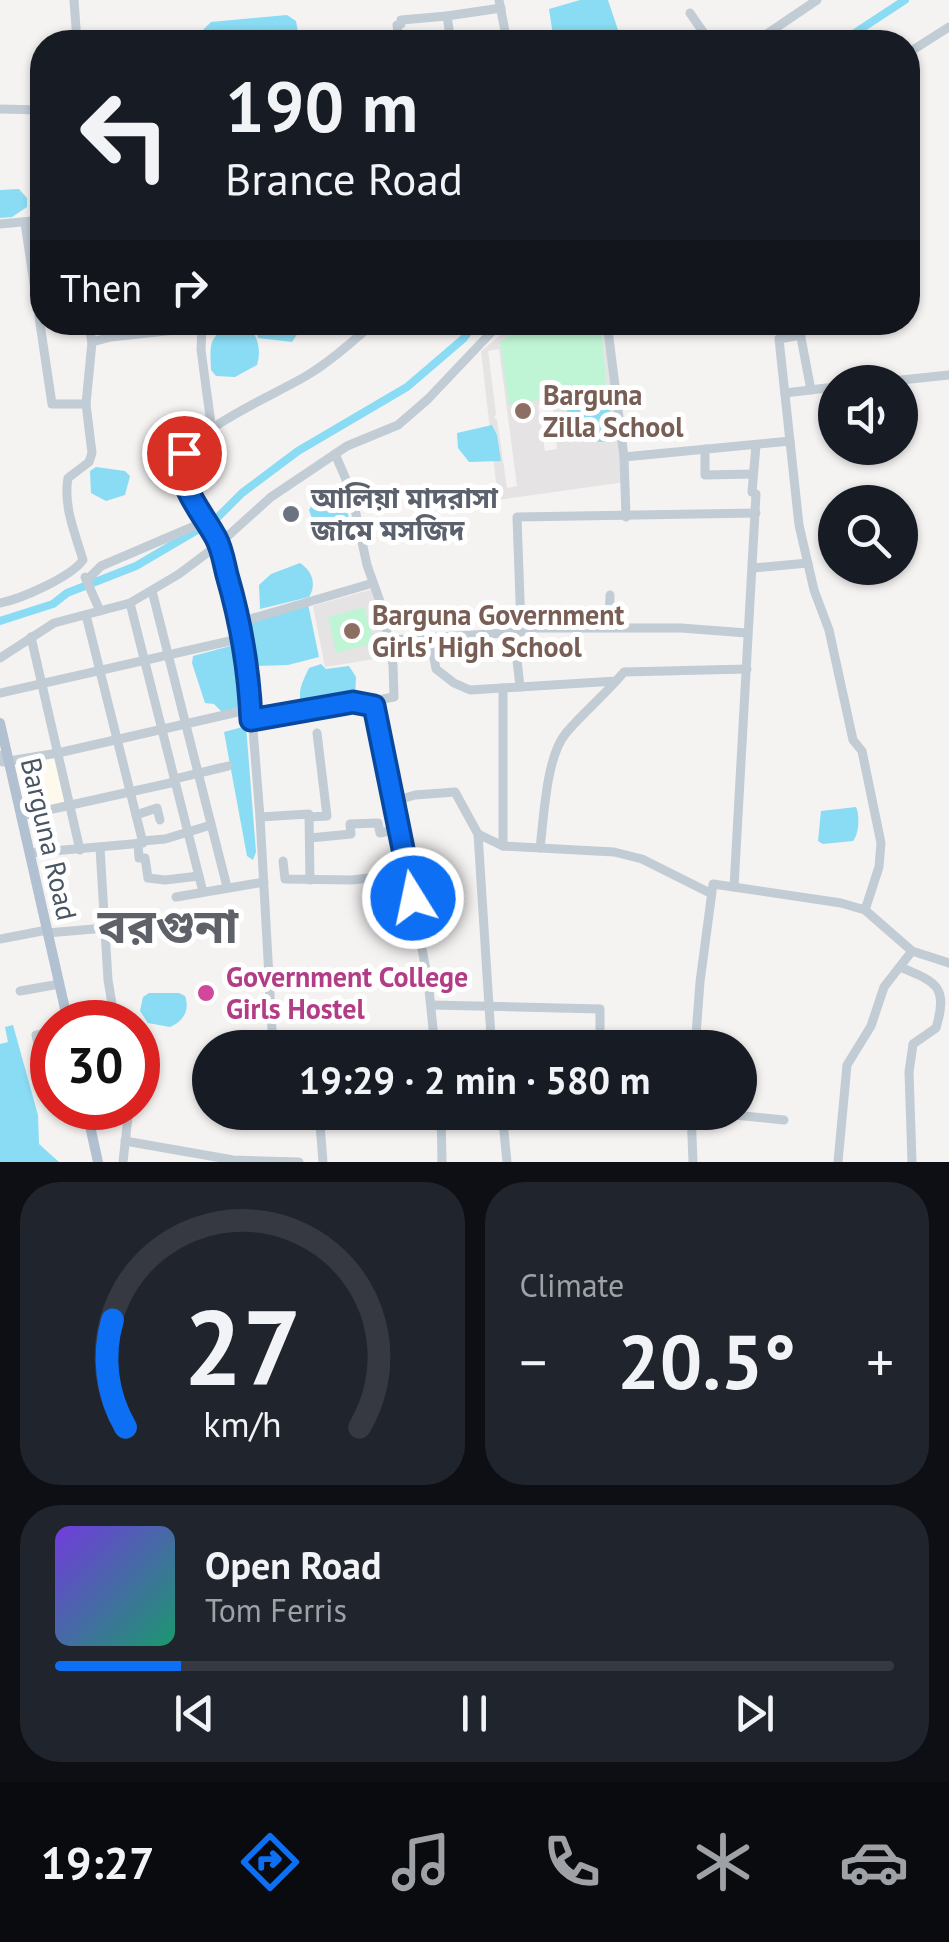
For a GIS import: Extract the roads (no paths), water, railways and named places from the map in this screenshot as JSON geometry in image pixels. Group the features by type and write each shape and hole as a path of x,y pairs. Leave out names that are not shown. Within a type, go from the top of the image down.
{"main road":[{"name":"Barguna Road","path":"0,723 3,756 61,1000"},
{"name":"Barguna Road","path":"3,756 30,853 59,1000"},
{"path":"88,1130 96,1162"}],"street":[{"path":"74,0 77,30"},
{"path":"772,30 816,0"},
{"path":"397,30 396,25 402,24 400,20 448,16 500,4 504,30"},
{"path":"690,13 702,30"},
{"path":"448,16 450,30"},
{"path":"920,45 949,27"},
{"path":"0,109 30,110"},
{"path":"0,224 30,222"},
{"path":"25,223 30,257"},
{"path":"42,335 52,404 86,404"},
{"path":"0,603 13,601 80,566 83,560 66,487 68,478 89,462 92,453 86,404 91,335"},
{"path":"92,342 129,335"},
{"path":"202,335 212,431"},
{"path":"272,1030 260,817 243,638 217,541 188,490 182,460 184,453 236,413 308,374 358,335"},
{"path":"0,658 54,623 86,615 98,607 130,603 152,592 271,496 335,454 398,424 428,399 489,335"},
{"path":"609,335 624,457 626,516"},
{"path":"810,390 801,335 779,339 798,526 829,630 854,740 862,751 881,842 879,867 865,910"},
{"path":"918,378 949,375"},
{"path":"785,393 818,389"},
{"path":"624,457 790,441"},
{"path":"734,887 756,512 756,494 752,492 756,446"},
{"path":"705,449 705,475 754,474"},
{"path":"3,756 58,753 186,724 251,714 353,702 374,706 394,696 390,640 351,491 335,454"},
{"path":"520,686 517,516 756,512"},
{"path":"87,580 101,566 204,522"},
{"path":"753,568 808,563"},
{"path":"80,566 98,607"},
{"path":"240,622 373,583"},
{"path":"152,592 227,887"},
{"path":"608,627 610,595"},
{"path":"130,603 203,892"},
{"path":"86,615 131,792 139,858 145,858 148,878 199,876"},
{"path":"390,640 608,627 747,633"},
{"path":"31,637 80,850"},
{"path":"430,637 436,669 454,684 470,690 616,682"},
{"path":"0,693 243,638"},
{"path":"540,848 551,771 564,734 624,672 747,670"},
{"path":"503,688 503,846"},
{"path":"374,706 409,873 433,1030"},
{"path":"260,817 327,816 317,733"},
{"path":"21,816 228,766"},
{"path":"394,801 455,792 478,834 489,1030"},
{"path":"136,815 157,808 160,820"},
{"path":"309,817 310,880"},
{"path":"310,838 351,834 350,824 378,822 380,833 400,829"},
{"path":"30,853 165,839 211,825"},
{"path":"478,834 503,846 614,852 642,859 710,893"},
{"path":"100,848 113,1000"},
{"path":"283,862 285,879 352,880 409,873"},
{"path":"176,897 284,875"},
{"path":"697,1030 713,884 865,910 912,951 949,964"},
{"path":"0,939 105,928"},
{"path":"838,1162 848,1064 871,1026 884,987 912,951"},
{"path":"900,967 939,985 943,993 936,1028 913,1044 909,1072 912,1162"},
{"path":"20,991 54,985"},
{"path":"430,1005 600,1010 600,1030"},
{"path":"757,1117 784,1120"},
{"path":"122,1162 126,1130"},
{"path":"320,1130 323,1162"},
{"path":"441,1130 442,1162"},
{"path":"504,1130 507,1162"},
{"path":"692,1130 693,1162"},
{"path":"125,1141 233,1160 300,1162"}],"water":[{"path":"580,0 608,0 618,30 552,30 549,9"},
{"path":"287,15 296,21 298,30 203,30 211,22"},
{"path":"19,189 27,198 27,207 12,217 0,218 0,190"},
{"path":"254,335 259,350 257,365 235,377 216,376 211,370 211,352 216,336"},
{"path":"257,335 297,335 292,342"},
{"path":"609,402 613,432 609,442 567,441 567,408"},
{"path":"492,425 501,461 469,462 458,448 457,433"},
{"path":"96,467 125,471 130,476 125,495 106,501 91,493 90,471"},
{"path":"334,490 342,493 351,525 343,536 330,538 317,532 309,510 318,495"},
{"path":"300,563 312,578 309,597 260,609 259,585 271,574"},
{"path":"308,604 319,657 288,665 257,666 247,622"},
{"path":"243,645 249,704 222,712 214,704 205,703 193,656"},
{"path":"321,664 326,669 349,666 356,677 355,699 302,707 300,692 304,678 309,668"},
{"path":"246,726 256,852 253,860 247,856 224,732"},
{"path":"856,807 858,824 853,841 818,841 821,811"},
{"path":"149,993 179,993 185,996 186,1010 179,1022 170,1027 160,1025 160,1000 142,1000"},
{"path":"13,1025 30,1086 30,1130 39,1130 39,1144 59,1162 0,1162 0,1044 8,1042 5,1027"}],"waterway":[{"path":"859,30 905,0"},
{"path":"0,621 53,604 67,593 136,566 216,519 242,493 298,451 407,387 466,335"}],"place":[{"name":"Barguna Zilla School","path":"523,411"},
{"name":"আলিয়া মাদরাসা জামে মসজিদ","path":"291,514"},
{"name":"Barguna Government Girls' High School","path":"352,631"},
{"name":"Government College Girls Hostel","path":"206,993"}],"district":[{"name":"বরগুনা","path":"168,926"}]}
